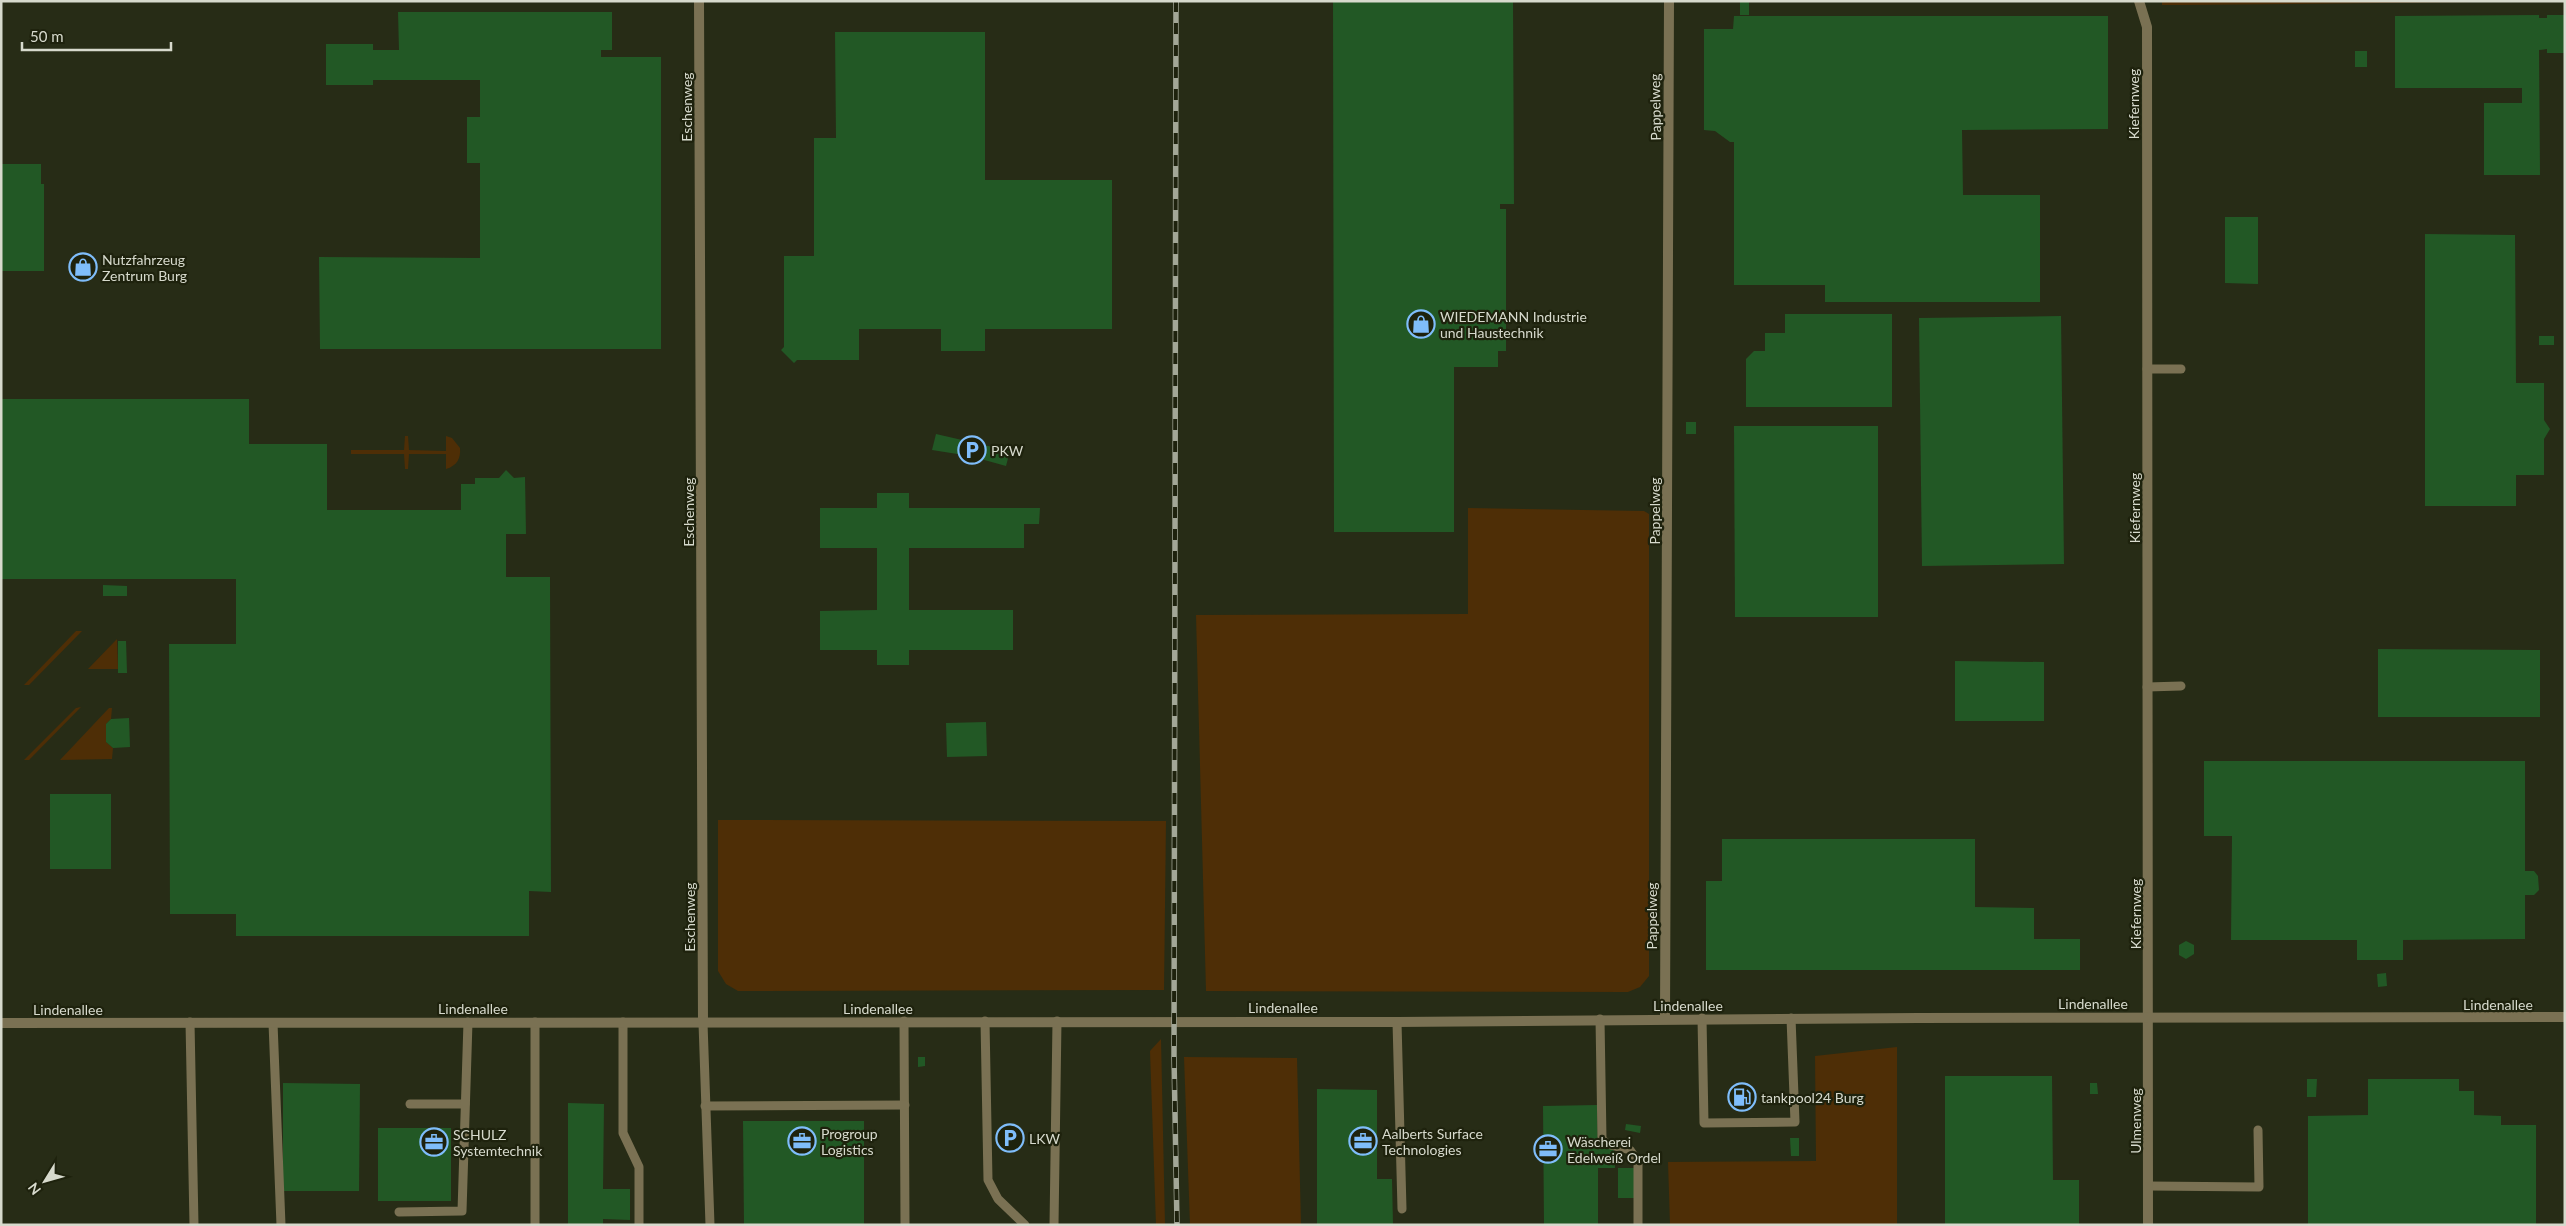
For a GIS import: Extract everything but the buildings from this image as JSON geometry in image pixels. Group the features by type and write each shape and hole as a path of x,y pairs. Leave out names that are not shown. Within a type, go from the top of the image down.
{"street":[{"name":"Eschenweg","path":"699,1 703,1023"},
{"name":"Kiefernweg","path":"2139,1 2147,28 2149,1017"},
{"name":"Pappelweg","path":"1665,1019 1668,3"},
{"name":"Ulmenweg","path":"2148,1225 2149,1017"},
{"name":"Lindenallee","path":"1,1023 1397,1022 1702,1018 2565,1017"}],"lane":[{"path":"2147,369 2181,369"},
{"path":"2147,687 2181,686"},
{"path":"1702,1018 1704,1123 1796,1122 1791,1018"},
{"path":"1600,1019 1602,1139 1607,1144 1630,1150 1638,1162 1638,1225"},
{"path":"904,1021 905,1225"},
{"path":"985,1021 988,1180 998,1200 1025,1225"},
{"path":"1054,1225 1057,1021"},
{"path":"190,1022 194,1225"},
{"path":"273,1022 281,1225"},
{"path":"399,1212 462,1211 468,1022"},
{"path":"535,1022 535,1225"},
{"path":"622,1022 622,1133 639,1166 640,1225"},
{"path":"1397,1022 1402,1209"},
{"path":"703,1023 710,1225"},
{"path":"410,1104 465,1104"},
{"path":"705,1106 904,1105"},
{"path":"2149,1186 2259,1187 2258,1130"}],"shaded area":[{"path":"2162,1 2565,1 2162,5"},
{"path":"405,436 408,436 409,450 446,451 446,436 452,438 460,448 459,458 456,464 446,469 446,454 409,454 408,469 405,469 404,454 351,454 351,450 404,450"},
{"path":"1468,508 1644,511 1649,514 1649,976 1640,987 1628,992 1206,991 1196,615 1468,614"},
{"path":"76,631 82,631 29,685 24,685"},
{"path":"117,639 118,669 88,669"},
{"path":"81,707 29,760 24,760 76,708"},
{"path":"109,708 112,708 111,719 106,724 106,742 113,748 112,759 60,760"},
{"path":"718,820 1166,821 1164,990 738,991 726,984 718,971"},
{"path":"1161,1039 1165,1225 1156,1225 1150,1051"},
{"path":"1897,1047 1897,1225 1670,1225 1668,1162 1816,1161 1815,1056"},
{"path":"1184,1057 1297,1058 1301,1225 1190,1225"}],"railway":[{"path":"1176,1 1174,1057 1177,1225"}],"place":[{"name":"Nutzfahrzeug Zentrum Burg","path":"83,267"},
{"name":"WIEDEMANN Industrie und Haustechnik","path":"1421,324"},
{"name":"PKW","path":"972,450"},
{"name":"tankpool24 Burg","path":"1742,1097"},
{"name":"LKW","path":"1010,1138"},
{"name":"Progroup Logistics","path":"802,1141"},
{"name":"Aalberts Surface Technologies","path":"1363,1141"},
{"name":"SCHULZ Systemtechnik","path":"434,1142"},
{"name":"Wäscherei Edelweiß Ordel","path":"1548,1149"}]}
